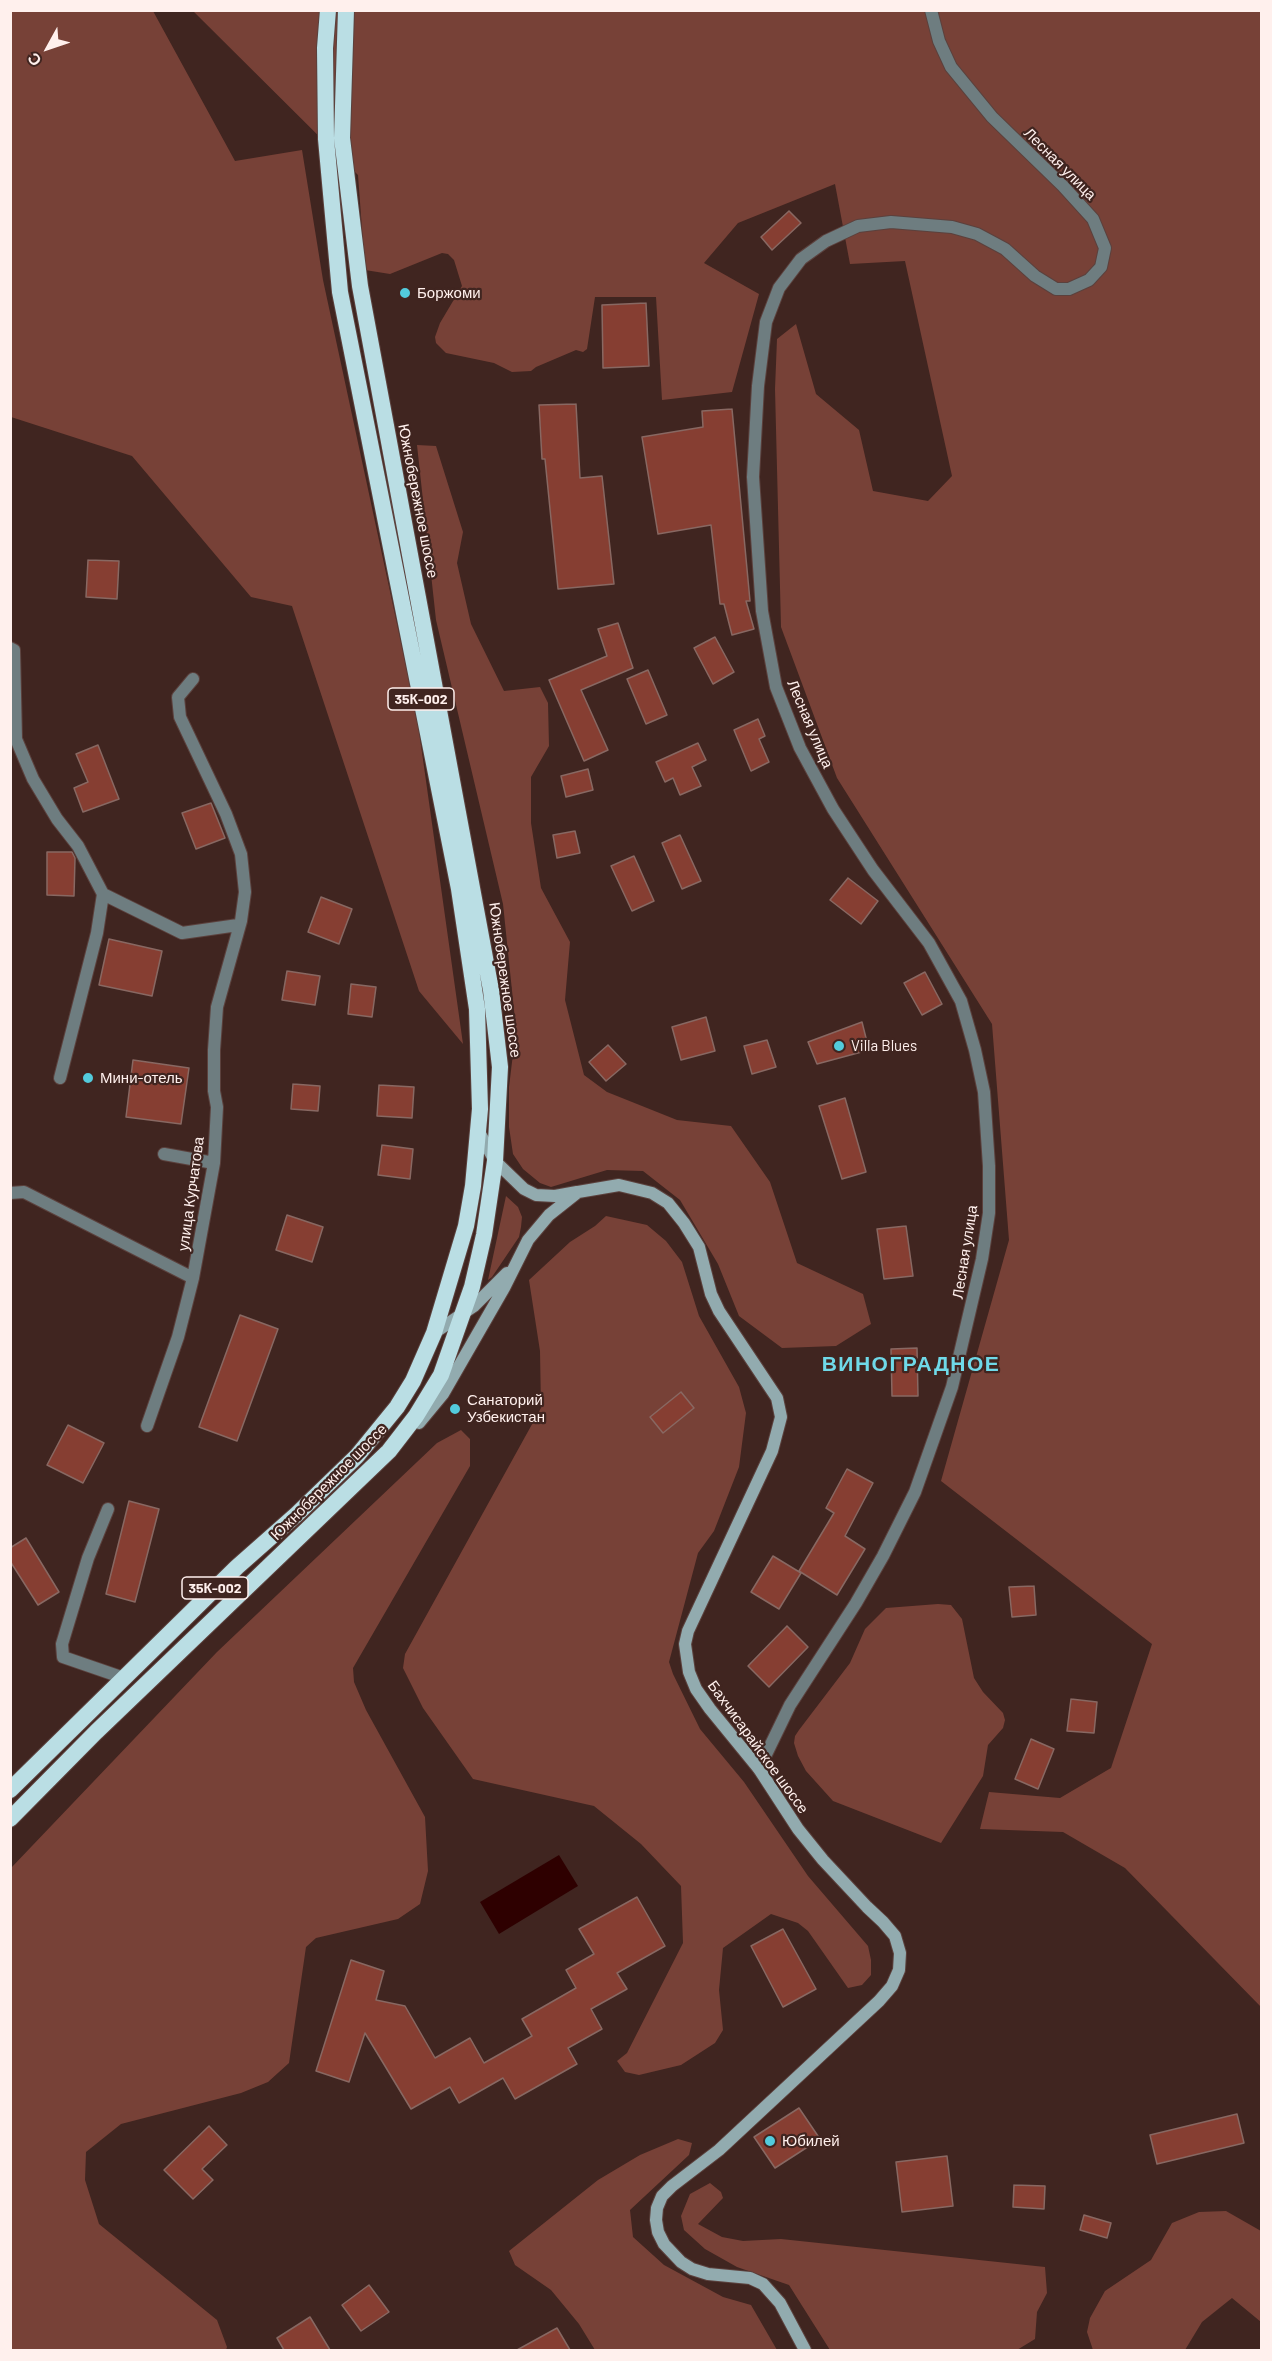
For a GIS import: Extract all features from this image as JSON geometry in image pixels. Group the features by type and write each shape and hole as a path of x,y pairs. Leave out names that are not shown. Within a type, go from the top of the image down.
{"highway":[{"name":"Южнобережное шоссе","path":"10,1790 237,1567 297,1514 357,1456 397,1407 413,1381 434,1333 466,1226 475,1175 479,1132 481,1081 477,1009 469,949 340,292 326,140 325,48 328,10"},
{"name":"Южнобережное шоссе","path":"10,1819 96,1732 389,1451 416,1416 441,1375 463,1316 484,1235 495,1161 500,1067 491,990 360,286 342,138 343,46 346,10"},
{"path":"340,292 360,286"}],"main road":[{"path":"479,1132 495,1161 524,1189 536,1195 555,1196 578,1192"},
{"name":"Бахчисарайское шоссе","path":"389,1451 414,1428 443,1394 504,1288 528,1240 549,1215 578,1192 619,1185 652,1193 668,1203 684,1223 699,1247 711,1294 719,1311 777,1398 781,1417 772,1451 702,1597 685,1644 689,1672 696,1689 759,1769 798,1829 823,1860 895,1936 900,1953 899,1970 892,1986 879,2001 730,2140 662,2196 657,2208 656,2220 664,2244 681,2262 708,2274 750,2278 763,2284 785,2310 805,2350"},
{"path":"434,1333 474,1306 514,1265"}],"street":[{"name":"Лесная улица","path":"759,1769 790,1705 856,1603 915,1492 952,1387 982,1259 989,1213 989,1166 984,1092 961,1001 929,943 873,870 833,809 800,748 776,687 762,611 753,477 758,386 766,322 779,288 801,259 825,241 858,226 891,222 952,227 977,234 1005,249 1035,276 1056,289 1070,289 1089,280 1101,267 1105,248 1093,219 1063,186 992,117 951,67 939,40 931,10"},
{"path":"10,648 14,650 16,739 33,779 57,819 78,846 103,894 182,933 238,925"},
{"name":"улица Курчатова","path":"147,1426 178,1337 193,1278 214,1163 217,1107 214,1091 214,1050 217,1007 238,925 241,921 245,892 241,854 226,814 180,717 178,697 193,679"},
{"path":"60,1078 97,933 103,894"},
{"path":"164,1154 214,1163"},
{"path":"10,1193 24,1192 193,1278"},
{"path":"108,1509 88,1558 62,1644 63,1657 124,1678"}],"shaded area":[{"path":"11,11 153,11 235,161 302,150 323,280 417,717 463,1044 419,991 292,606 251,597 132,456 11,417"},
{"path":"193,11 1261,11 1261,2007 1125,1868 1063,1832 980,1829 989,1792 1060,1798 1111,1768 1152,1644 941,1481 1009,1240 992,1024 837,778 781,627 775,389 777,339 796,324 816,394 859,430 873,491 928,501 952,476 905,261 850,264 835,184 738,223 704,263 759,294 732,392 662,400 656,297 595,297 587,349 583,352 576,350 531,371 512,372 494,363 446,353 436,343 435,337 440,323 462,286 454,260 448,254 442,253 390,274 365,270 358,175"},
{"path":"417,445 436,446 463,532 457,563 471,624 504,691 540,687 548,703 549,746 531,777 531,823 541,888 570,942 565,1000 584,1075 607,1092 677,1120 731,1126 770,1182 797,1263 863,1294 871,1324 836,1346 782,1348 739,1316 718,1264 680,1200 643,1171 607,1170 551,1187 540,1183 523,1169 513,1154 509,1127 509,1087 516,1029 503,904 436,620"},
{"path":"506,1196 518,1207 522,1217 519,1237 488,1280"},
{"path":"606,1216 647,1225 666,1241 682,1262 699,1316 739,1387 746,1413 739,1467 714,1531 698,1553 669,1662 673,1674 700,1729 744,1782 808,1876 868,1946 871,1960 871,1975 862,1985 848,1988 808,1931 798,1923 771,1914 723,1948 719,1990 723,2030 715,2043 681,2065 639,2075 625,2072 617,2061 627,2053 683,1943 681,1886 641,1844 594,1806 473,1779 423,1708 403,1668 405,1654 541,1408 540,1351 529,1280 570,1242"},
{"path":"461,1430 470,1439 470,1466 353,1668 354,1682 366,1710 425,1817 428,1871 420,1904 398,1919 316,1938 306,1947 289,2063 268,2082 241,2093 121,2124 86,2152 85,2180 99,2224 217,2320 227,2347 226,2350 11,2350 11,1868 217,1652 437,1443"},
{"path":"951,1605 962,1619 974,1678 983,1692 1003,1713 1005,1720 1003,1728 988,1745 983,1776 941,1843 833,1801 806,1771 794,1743 799,1730 850,1663 865,1629 886,1608"},
{"path":"559,1855 578,1886 499,1934 480,1902"},
{"path":"678,2139 692,2143 689,2155 630,2210 633,2237 664,2265 723,2297 751,2305 777,2350 595,2350 579,2324 551,2290 515,2265 509,2251 598,2180 640,2155"},
{"path":"710,2183 721,2192 723,2198 698,2224 722,2237 743,2241 781,2239 1045,2267 1047,2293 1037,2312 1035,2339 1017,2350 830,2350 789,2285 737,2267 705,2249 684,2230 681,2216 690,2194"},
{"path":"1226,2211 1261,2231 1261,2322 1232,2298 1202,2322 1185,2350 1093,2350 1087,2332 1090,2318 1105,2291 1151,2260 1172,2223 1199,2212"}],"building":[{"path":"789,211 801,223 772,250 761,237"},
{"path":"646,303 649,366 603,368 602,305"},
{"path":"576,404 580,478 602,476 614,584 558,589 545,459 542,459 539,405"},
{"path":"732,409 750,601 746,601 754,629 732,635 724,604 720,604 711,525 658,534 642,437 703,427 702,411"},
{"path":"88,560 119,561 117,599 86,597"},
{"path":"618,623 633,668 581,690 608,750 584,761 549,680 607,656 598,629"},
{"path":"715,637 734,672 713,684 694,648"},
{"path":"648,670 667,715 646,724 627,679"},
{"path":"758,719 765,736 759,739 769,762 751,771 734,730"},
{"path":"698,743 706,760 692,767 701,786 680,795 673,778 665,782 656,762"},
{"path":"98,745 119,799 83,812 74,788 88,782 76,754"},
{"path":"588,769 593,790 566,797 561,776"},
{"path":"211,803 225,838 196,849 182,813"},
{"path":"575,831 580,853 557,858 553,835"},
{"path":"680,835 701,881 682,889 662,843"},
{"path":"47,852 72,852 75,858 74,896 47,895"},
{"path":"634,856 654,901 632,911 611,866"},
{"path":"848,878 878,901 861,924 830,900"},
{"path":"321,897 352,909 339,944 308,932"},
{"path":"109,939 162,951 152,996 99,985"},
{"path":"287,971 320,976 315,1005 282,1000"},
{"path":"925,972 942,1004 922,1015 904,983"},
{"path":"351,984 376,987 372,1017 348,1014"},
{"path":"706,1017 715,1051 681,1060 672,1027"},
{"name":"Villa Blues","path":"862,1022 869,1050 817,1064 808,1042"},
{"path":"767,1040 776,1067 752,1074 744,1046"},
{"path":"608,1045 626,1064 606,1081 589,1062"},
{"path":"133,1060 189,1068 181,1124 126,1117"},
{"path":"293,1084 320,1086 318,1111 291,1109"},
{"path":"379,1085 414,1087 412,1118 377,1116"},
{"path":"845,1098 866,1172 842,1179 819,1106"},
{"path":"382,1145 413,1149 410,1179 378,1175"},
{"path":"287,1215 323,1227 312,1262 276,1250"},
{"path":"906,1226 913,1276 884,1279 877,1229"},
{"path":"240,1315 278,1329 237,1441 199,1427"},
{"path":"917,1348 918,1396 892,1396 891,1349"},
{"path":"681,1392 694,1408 663,1433 650,1417"},
{"path":"68,1425 104,1443 83,1483 47,1465"},
{"path":"847,1469 873,1483 845,1536 865,1549 837,1595 799,1571 834,1513 826,1508"},
{"path":"129,1501 159,1509 135,1602 106,1594"},
{"path":"26,1538 59,1592 38,1605 10,1561 10,1548"},
{"path":"773,1556 801,1573 779,1609 751,1592"},
{"path":"1034,1586 1036,1615 1012,1617 1009,1587"},
{"path":"787,1626 808,1647 769,1687 748,1666"},
{"path":"1071,1699 1097,1702 1094,1733 1067,1731"},
{"path":"1031,1739 1054,1749 1038,1789 1015,1779"},
{"path":"637,1897 665,1946 617,1973 627,1989 591,2009 602,2029 568,2048 577,2064 515,2099 503,2078 459,2103 450,2087 411,2109 365,2033 349,2082 316,2071 351,1960 384,1971 376,2000 405,2006 435,2058 470,2038 484,2063 532,2036 522,2019 576,1988 566,1970 594,1954 579,1929"},
{"path":"783,1929 816,1989 783,2007 751,1946"},
{"path":"799,2108 820,2139 775,2168 754,2137"},
{"path":"1237,2114 1244,2143 1157,2164 1150,2135"},
{"path":"209,2126 227,2145 202,2169 213,2180 193,2199 164,2170"},
{"path":"947,2156 953,2206 902,2212 896,2162"},
{"path":"1014,2185 1045,2186 1044,2209 1013,2207"},
{"path":"1084,2215 1111,2223 1107,2238 1080,2230"},
{"path":"369,2285 389,2312 361,2331 342,2305"},
{"path":"310,2317 330,2350 284,2350 277,2338"},
{"path":"557,2328 570,2350 517,2350"}],"place":[{"name":"Боржоми","path":"405,293"},
{"name":"Villa Blues","path":"839,1046"},
{"name":"Мини-отель","path":"88,1078"},
{"name":"Санаторий Узбекистан","path":"455,1409"},
{"name":"Юбилей","path":"770,2141"}],"district":[{"name":"ВИНОГРАДНОЕ","path":"911,1364"}]}
